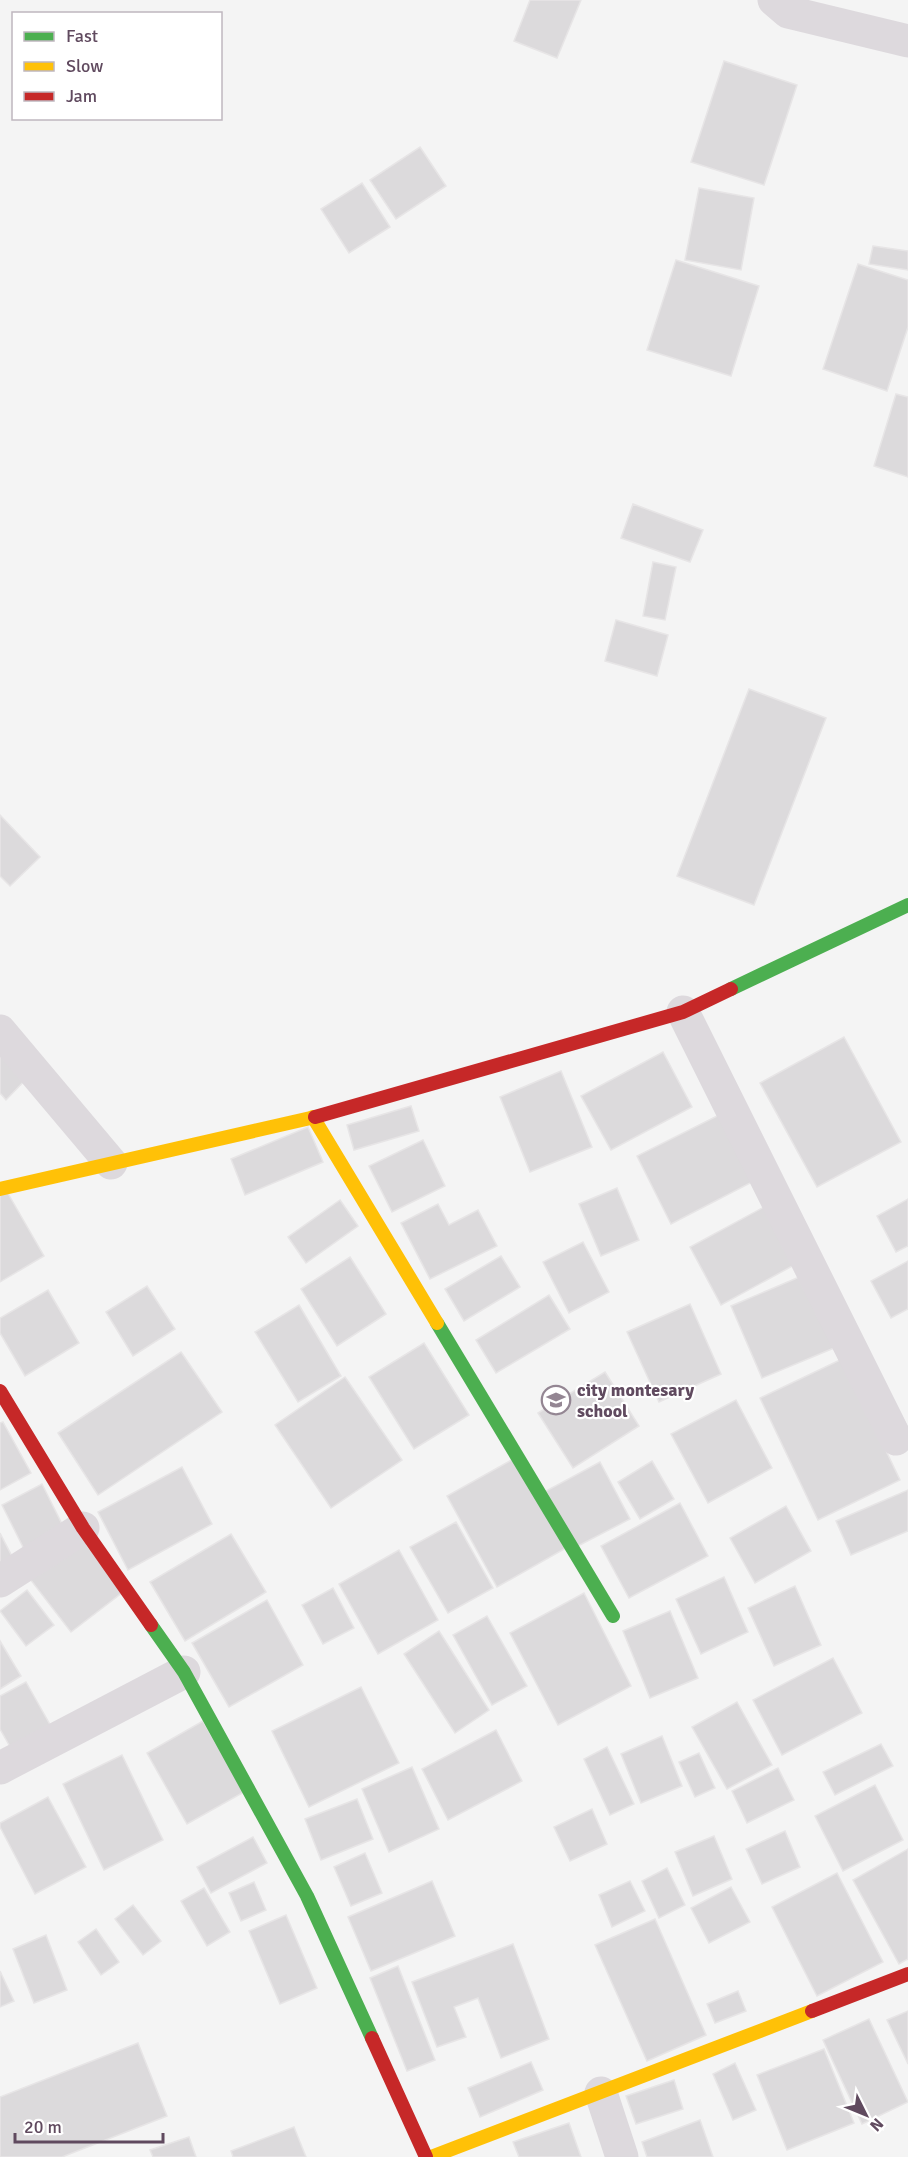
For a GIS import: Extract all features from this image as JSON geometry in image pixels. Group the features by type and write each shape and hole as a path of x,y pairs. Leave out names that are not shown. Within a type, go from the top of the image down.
{"street":[{"path":"774,0 788,12 908,41"},
{"path":"0,1189 313,1117 683,1012 908,905"},
{"path":"683,1012 896,1439"},
{"path":"0,1031 111,1163"},
{"path":"313,1117 613,1616"},
{"path":"0,1391 83,1528 184,1672 307,1896 426,2157"},
{"path":"0,1581 83,1528"},
{"path":"0,1768 184,1672"},
{"path":"431,2157 908,1974"},
{"path":"601,2093 622,2157"}],"building":[{"path":"530,0 581,0 557,58 514,41"},
{"path":"724,61 797,85 764,185 691,162"},
{"path":"420,147 446,186 396,219 370,180"},
{"path":"362,183 390,227 349,253 321,209"},
{"path":"699,188 754,198 741,270 685,260"},
{"path":"873,246 908,251 908,270 869,264"},
{"path":"676,260 759,286 731,376 647,350"},
{"path":"858,264 908,280 908,327 887,391 823,369"},
{"path":"896,394 908,397 908,477 874,466"},
{"path":"633,504 703,530 690,562 621,538"},
{"path":"653,562 676,567 665,620 643,616"},
{"path":"616,620 668,635 657,676 605,661"},
{"path":"749,689 826,718 754,905 677,876"},
{"path":"0,815 40,857 10,886 0,876"},
{"path":"844,1037 901,1142 817,1187 760,1083"},
{"path":"0,1046 30,1075 6,1100 0,1093"},
{"path":"663,1052 692,1107 611,1150 581,1096"},
{"path":"561,1071 592,1147 530,1172 500,1097"},
{"path":"411,1106 419,1131 354,1150 347,1125"},
{"path":"723,1113 756,1180 671,1224 637,1156"},
{"path":"308,1127 323,1162 245,1195 231,1159"},
{"path":"423,1140 445,1186 392,1212 369,1166"},
{"path":"617,1188 639,1240 601,1256 579,1204"},
{"path":"6,1190 44,1256 0,1282 0,1193"},
{"path":"908,1199 908,1246 896,1252 877,1216"},
{"path":"340,1200 358,1226 306,1263 288,1237"},
{"path":"438,1204 449,1225 478,1210 497,1246 430,1279 401,1223"},
{"path":"764,1207 796,1264 721,1305 690,1247"},
{"path":"583,1242 609,1292 569,1313 543,1262"},
{"path":"501,1256 520,1287 464,1321 445,1289"},
{"path":"350,1257 386,1314 337,1346 301,1289"},
{"path":"908,1261 908,1309 891,1318 871,1281"},
{"path":"804,1275 834,1348 762,1378 731,1306"},
{"path":"147,1286 175,1329 133,1356 106,1312"},
{"path":"48,1290 79,1343 25,1376 0,1333 0,1318"},
{"path":"549,1295 570,1329 496,1373 476,1340"},
{"path":"690,1304 721,1374 659,1402 627,1332"},
{"path":"299,1305 341,1376 298,1402 255,1332"},
{"path":"424,1343 469,1415 414,1449 369,1377"},
{"path":"181,1352 222,1412 98,1495 58,1433"},
{"path":"842,1359 900,1480 818,1520 760,1398"},
{"path":"605,1372 639,1426 573,1468 538,1413"},
{"path":"345,1377 402,1460 331,1508 275,1425"},
{"path":"736,1400 772,1468 708,1503 671,1434"},
{"path":"3,1422 31,1473 0,1490 0,1423"},
{"path":"515,1458 566,1548 497,1587 447,1496"},
{"path":"652,1461 674,1499 640,1519 618,1482"},
{"path":"600,1462 630,1519 576,1547 546,1491"},
{"path":"182,1467 212,1524 128,1570 98,1512"},
{"path":"42,1484 65,1530 25,1551 2,1505"},
{"path":"908,1490 908,1531 851,1555 836,1521"},
{"path":"680,1503 708,1556 629,1598 601,1546"},
{"path":"786,1506 811,1551 755,1583 730,1538"},
{"path":"456,1522 493,1588 448,1613 410,1547"},
{"path":"0,1533 16,1564 0,1573"},
{"path":"231,1534 266,1592 185,1641 150,1582"},
{"path":"82,1539 123,1592 71,1632 30,1579"},
{"path":"399,1550 438,1620 378,1654 339,1584"},
{"path":"724,1577 748,1632 701,1654 676,1599"},
{"path":"795,1586 821,1645 774,1666 748,1608"},
{"path":"333,1588 354,1628 323,1644 302,1605"},
{"path":"27,1590 54,1625 26,1646 0,1611"},
{"path":"584,1593 631,1686 558,1725 510,1633"},
{"path":"267,1600 303,1665 229,1707 192,1643"},
{"path":"670,1611 698,1678 650,1698 623,1631"},
{"path":"487,1616 527,1686 492,1705 453,1635"},
{"path":"439,1631 489,1710 455,1733 404,1654"},
{"path":"0,1641 21,1676 0,1689"},
{"path":"833,1658 862,1713 782,1755 753,1700"},
{"path":"26,1682 57,1737 17,1759 0,1729 0,1696"},
{"path":"361,1687 399,1763 309,1807 272,1731"},
{"path":"737,1702 772,1765 727,1789 692,1727"},
{"path":"203,1721 244,1792 187,1824 147,1753"},
{"path":"496,1730 522,1781 448,1820 422,1769"},
{"path":"662,1736 682,1786 641,1803 621,1754"},
{"path":"881,1744 893,1766 835,1795 823,1772"},
{"path":"607,1747 634,1804 610,1815 584,1759"},
{"path":"699,1753 715,1788 695,1797 679,1762"},
{"path":"122,1755 163,1840 104,1870 63,1784"},
{"path":"412,1767 439,1829 389,1852 362,1789"},
{"path":"778,1768 794,1800 747,1823 732,1791"},
{"path":"875,1785 903,1840 843,1871 815,1816"},
{"path":"48,1797 86,1867 35,1894 0,1823"},
{"path":"357,1799 373,1839 321,1860 305,1819"},
{"path":"592,1809 607,1844 570,1861 554,1827"},
{"path":"785,1831 800,1867 762,1884 746,1849"},
{"path":"714,1836 732,1879 693,1896 675,1852"},
{"path":"253,1837 267,1863 211,1893 197,1867"},
{"path":"908,1849 908,1959 899,1964 853,1880"},
{"path":"365,1853 382,1893 351,1906 334,1867"},
{"path":"667,1868 685,1905 659,1918 642,1881"},
{"path":"837,1873 883,1962 817,1996 772,1907"},
{"path":"432,1881 455,1936 371,1971 348,1917"},
{"path":"630,1881 645,1911 612,1927 599,1895"},
{"path":"254,1882 266,1910 241,1921 229,1893"},
{"path":"731,1887 750,1922 709,1943 691,1908"},
{"path":"204,1888 230,1932 207,1946 181,1901"},
{"path":"133,1905 161,1941 143,1955 115,1919"},
{"path":"286,1915 317,1988 280,2004 249,1931"},
{"path":"655,1919 706,2035 647,2061 595,1945"},
{"path":"96,1929 119,1962 101,1975 78,1942"},
{"path":"46,1935 67,1990 34,2003 13,1949"},
{"path":"513,1944 549,2039 501,2058 478,1998 454,2007 466,2037 437,2047 412,1982"},
{"path":"398,1966 435,2060 407,2071 370,1978"},
{"path":"0,1971 14,2001 0,2007"},
{"path":"738,1991 746,2011 715,2023 707,2004"},
{"path":"908,2011 908,2064 887,2020"},
{"path":"869,2019 908,2102 862,2124 823,2040"},
{"path":"138,2043 167,2116 62,2157 0,2157 0,2097"},
{"path":"824,2049 854,2123 787,2150 757,2075"},
{"path":"531,2062 543,2090 480,2117 468,2088"},
{"path":"735,2063 756,2110 733,2120 713,2074"},
{"path":"674,2080 683,2109 636,2124 626,2096"},
{"path":"700,2120 713,2157 647,2157 642,2142"},
{"path":"569,2123 581,2157 519,2157 513,2142"},
{"path":"294,2127 306,2157 233,2157 231,2151"},
{"path":"189,2137 196,2157 153,2157 150,2150"}],"traffic: fast":[{"path":"731,989 908,905"},
{"path":"437,1323 613,1616"},
{"path":"151,1625 184,1672 307,1896 372,2038"}],"traffic: slow":[{"path":"313,1117 437,1323"},
{"path":"0,1189 315,1117"},
{"path":"431,2157 812,2011"}],"traffic: jam":[{"path":"315,1117 683,1012 731,989"},
{"path":"0,1391 83,1528 151,1625"},
{"path":"812,2011 908,1974"},
{"path":"372,2038 426,2157"}],"place":[{"name":"city montesary school","path":"556,1400"}]}
